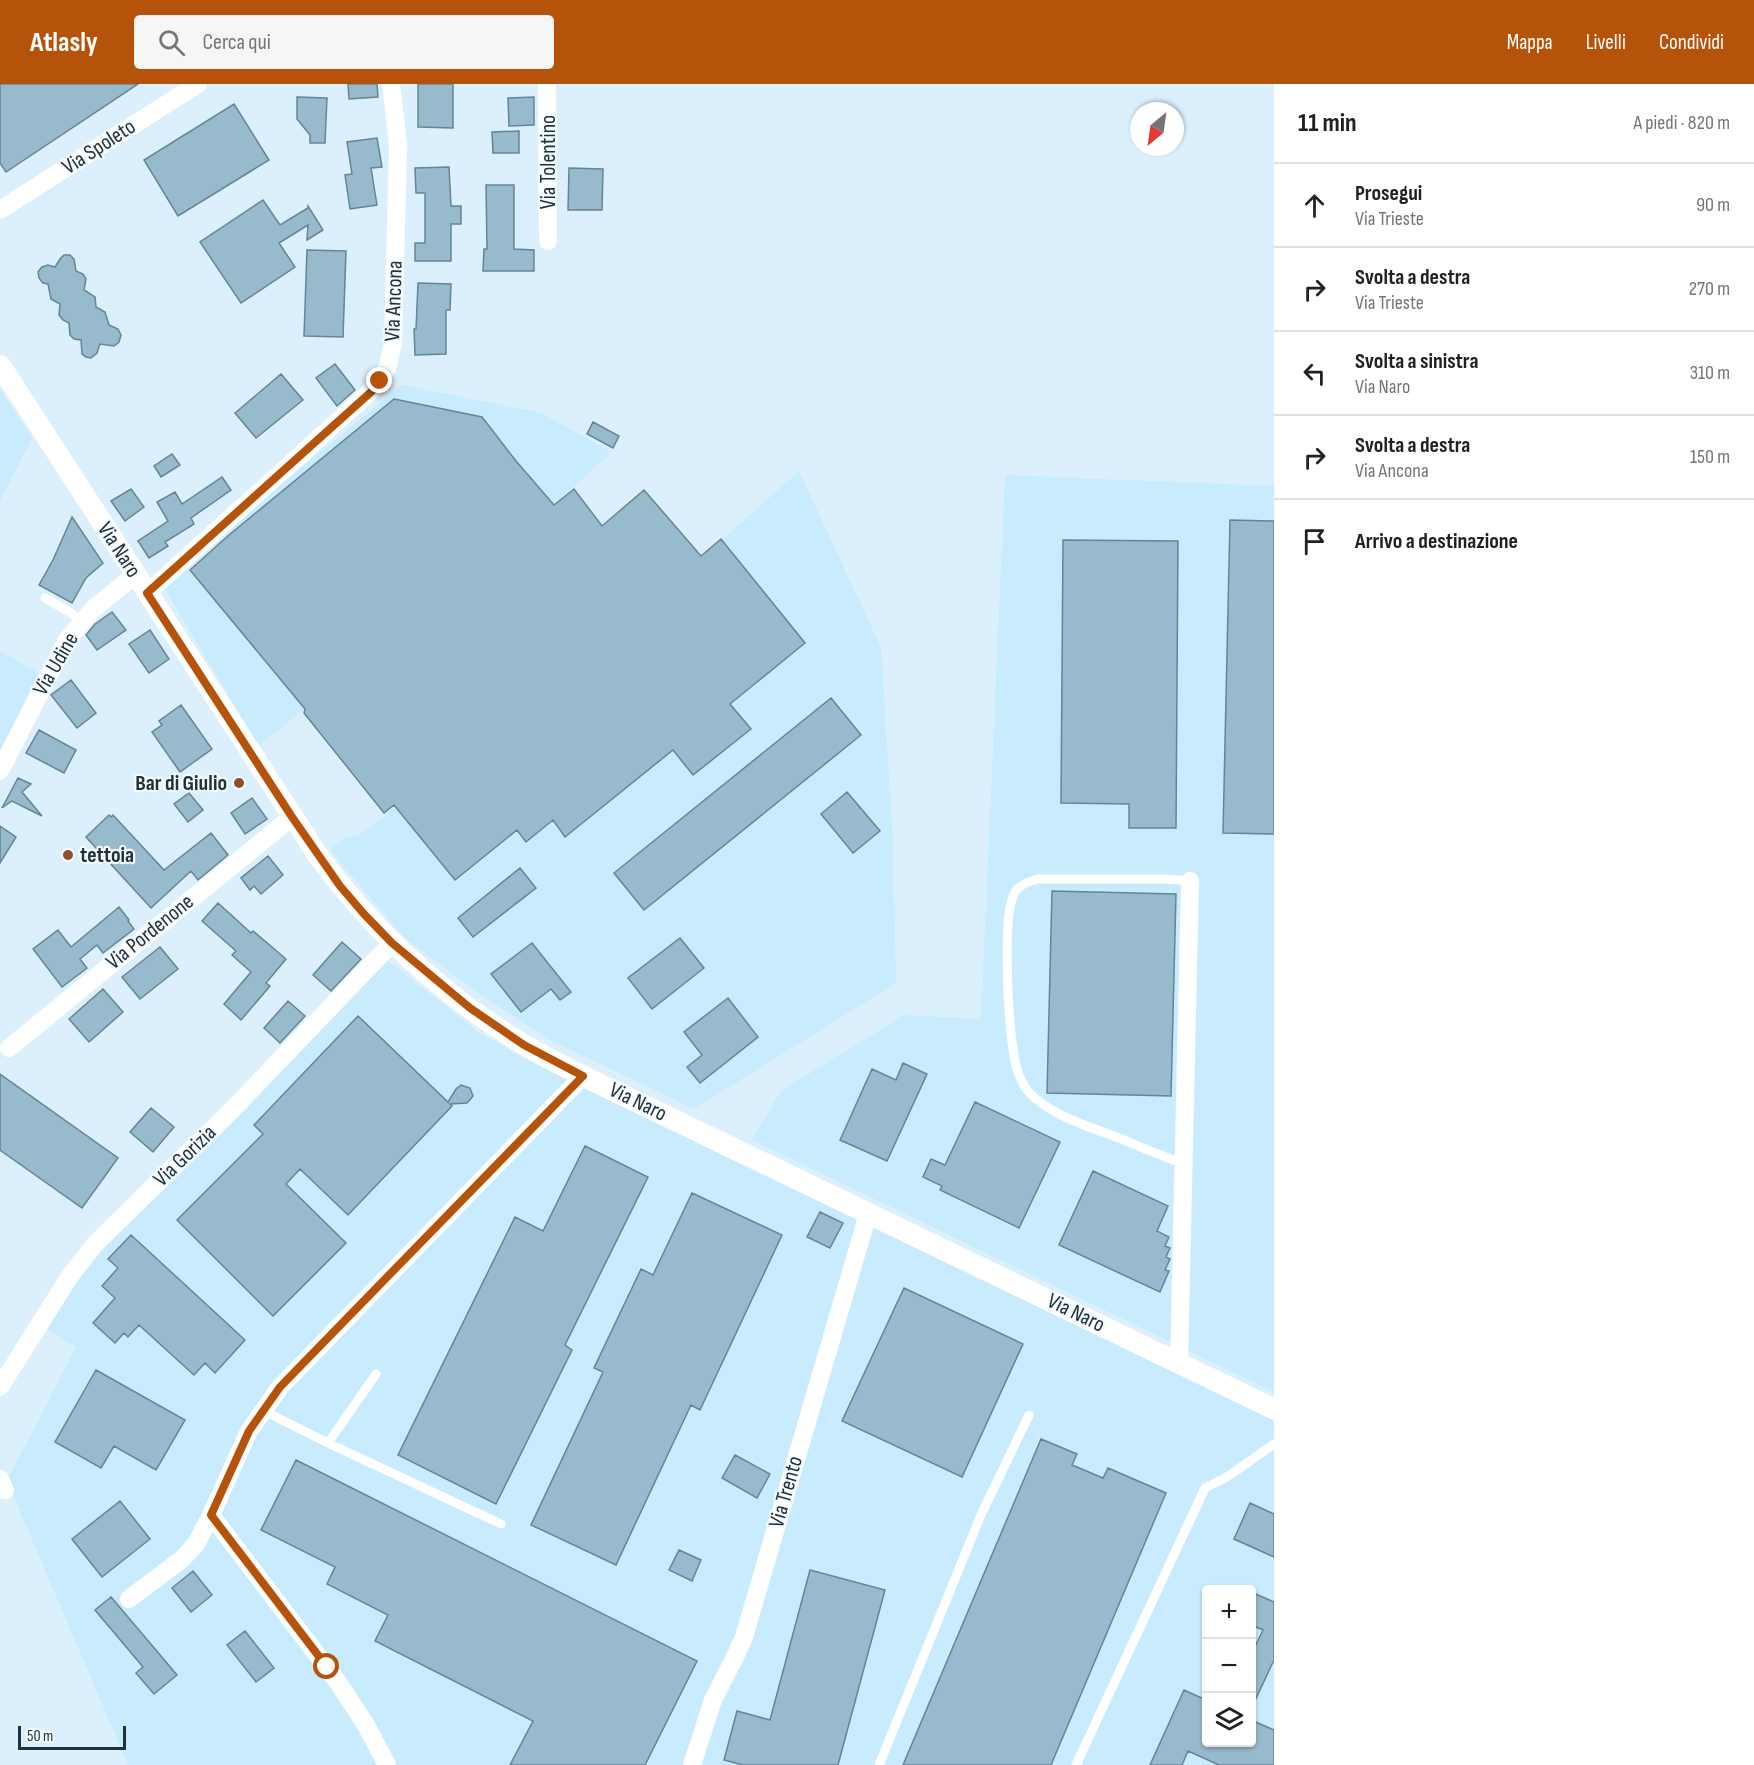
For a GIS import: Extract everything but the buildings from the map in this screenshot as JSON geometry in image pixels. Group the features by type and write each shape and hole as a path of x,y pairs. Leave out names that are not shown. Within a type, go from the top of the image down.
{"street":[{"name":"Via Spoleto","path":"0,210 198,84"},
{"name":"Via Ancona","path":"147,593 371,392 387,369 393,343 398,144 391,84"},
{"name":"Via Tolentino","path":"547,84 548,241"},
{"name":"Via Naro","path":"0,365 292,817 340,886 392,943 452,993 524,1045 583,1076 1274,1408"},
{"name":"Via Udine","path":"0,771 60,652 93,609 135,575"},
{"name":"Via Pordenone","path":"9,1048 292,817"},
{"path":"1179,1363 1190,881"},
{"name":"Via Gorizia","path":"0,1387 80,1262 104,1235 231,1112 392,943"},
{"path":"129,1599 182,1559 196,1544 249,1431 280,1387 583,1076"},
{"name":"Via Trento","path":"692,1765 713,1700 744,1637 868,1214"},
{"path":"211,1515 332,1674 361,1718 387,1765"}],"lane":[{"path":"45,598 82,621"},
{"path":"1183,1163 1061,1114 1041,1103 1026,1089 1018,1072 1014,1055 1007,981 1008,917 1016,890 1026,882 1038,879 1190,881"},
{"path":"328,1443 376,1374"},
{"path":"262,1410 501,1524"},
{"path":"879,1765 981,1515 1029,1415"},
{"path":"1076,1765 1205,1488 1227,1477 1274,1444"}],"shaded area":[{"path":"402,385 541,413 612,452 574,487 259,746 161,583"},
{"path":"0,389 32,438 0,501"},
{"path":"799,471 881,647 893,841 896,983 694,1109 548,1039 482,996 405,938 331,849 345,838 357,836 367,830 732,531"},
{"path":"1005,475 1274,486 1274,1392 752,1140 781,1091 904,1015 981,1019"},
{"path":"0,651 39,673 0,750"},
{"path":"383,957 480,1033 527,1060 1274,1420 1274,1765 128,1765 7,1481 76,1347 46,1329 96,1253"}],"place":[{"name":"Bar di Giulio","path":"239,783"},
{"name":"tettoia","path":"68,855"}],"route":[{"path":"327,1667 211,1515 249,1431 280,1387 583,1076 524,1045 470,1008 392,943 364,914 319,857 147,593 371,392 380,381"}]}
